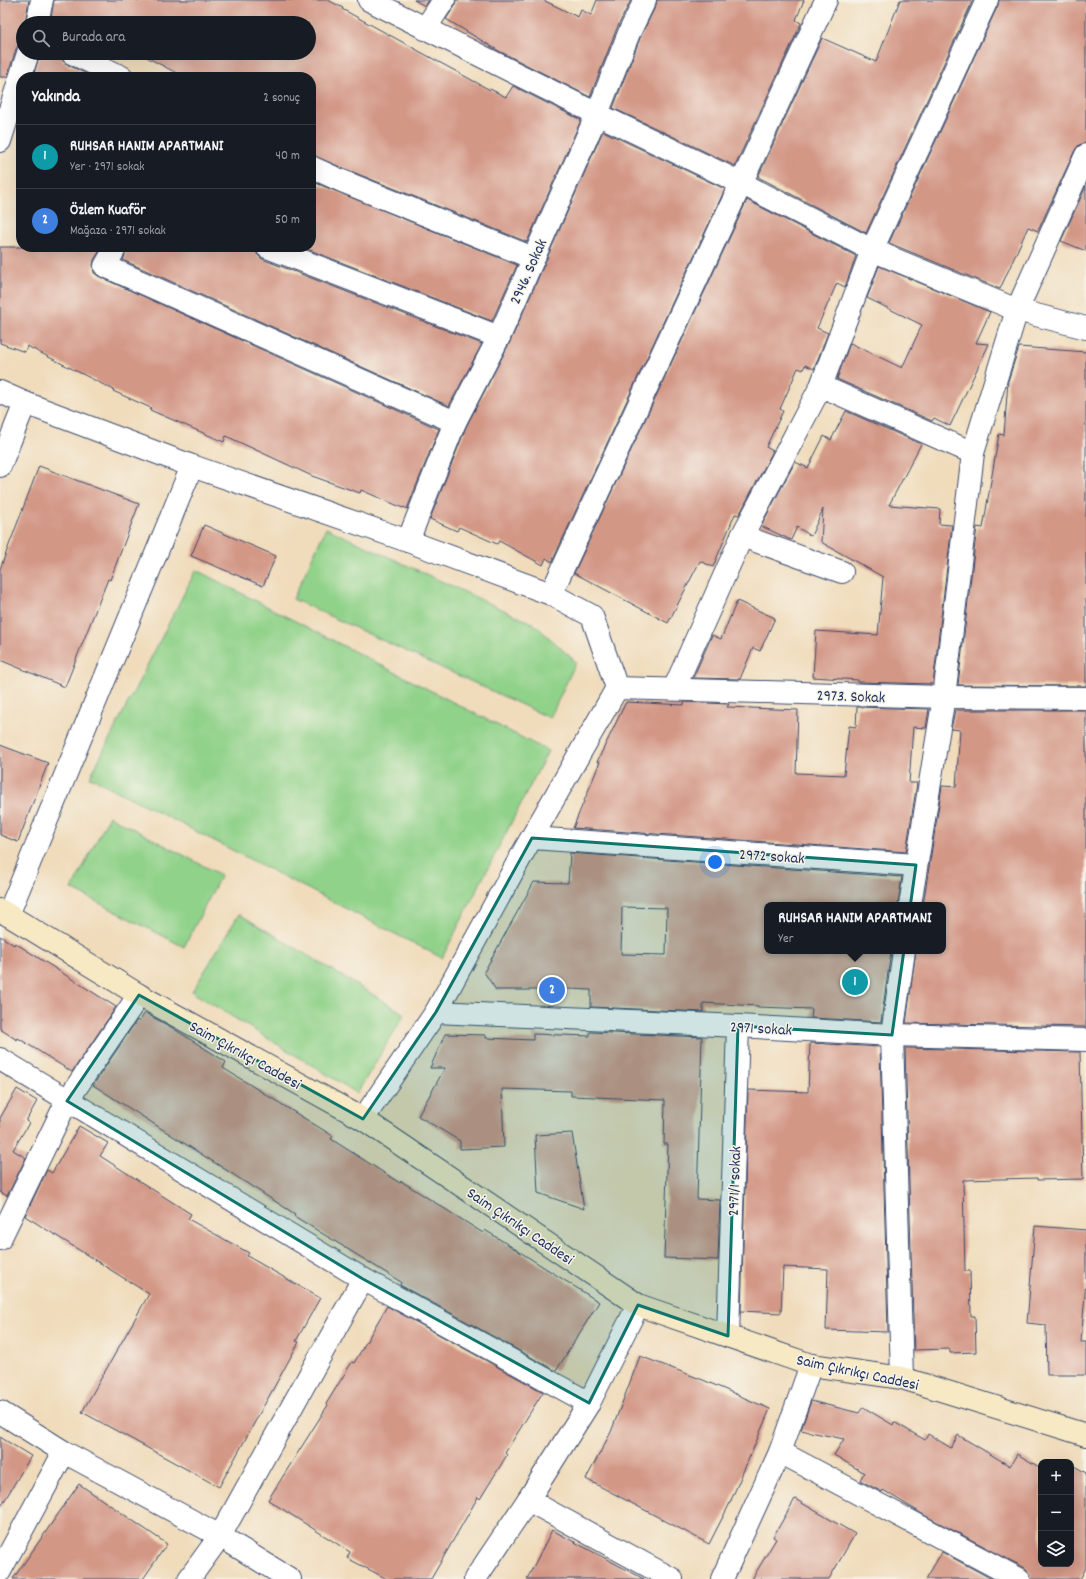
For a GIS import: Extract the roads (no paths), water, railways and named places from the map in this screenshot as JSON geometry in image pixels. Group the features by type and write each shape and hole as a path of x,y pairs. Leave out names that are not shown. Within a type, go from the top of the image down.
{"main road":[{"name":"Saim Çıkrıkçı Caddesi","path":"4,913 139,995 363,1119 638,1305 811,1365 902,1378 1086,1435"}],"street":[{"path":"38,16 42,0"},
{"path":"369,0 597,114 741,183 872,250 1017,310 1086,328"},
{"path":"425,29 444,0"},
{"name":"2946. Sokak","path":"408,542 455,422 499,337 597,114 629,33 645,0"},
{"path":"551,594 826,0"},
{"path":"674,689 742,536 820,386 872,250 987,0"},
{"path":"22,72 26,60"},
{"path":"87,60 112,72"},
{"path":"0,141 16,91"},
{"path":"910,902 944,697 973,453 1017,310 1086,155"},
{"path":"316,169 533,258"},
{"path":"113,252 105,266 455,422"},
{"path":"280,252 499,337"},
{"path":"820,386 973,453"},
{"path":"0,392 25,403 192,466 551,594 592,616 617,688 436,1012 363,1119"},
{"path":"0,466 25,403"},
{"path":"4,913 192,466"},
{"path":"742,536 842,572"},
{"name":"2973. Sokak","path":"617,688 944,697 1086,698"},
{"name":"2972 sokak","path":"532,838 916,866"},
{"path":"902,1378 892,1035 904,954"},
{"path":"1,1234 67,1101 139,995"},
{"name":"2971 sokak","path":"436,1012 738,1026 892,1035 1086,1040"},
{"name":"2971/1 sokak","path":"728,1336 738,1026"},
{"path":"0,1059 363,1279 589,1403"},
{"path":"189,1579 220,1536 363,1279"},
{"path":"475,1579 528,1500 589,1403 638,1305"},
{"path":"722,1579 780,1452 811,1365"},
{"path":"0,1412 64,1452 220,1536 290,1579"},
{"path":"0,1571 64,1452"},
{"path":"780,1452 1019,1579"},
{"path":"528,1500 672,1579"}],"place":[{"name":"RUHSAR HANIM APARTMANI","path":"855,982"},
{"name":"Özlem Kuaför","path":"552,990"}]}
